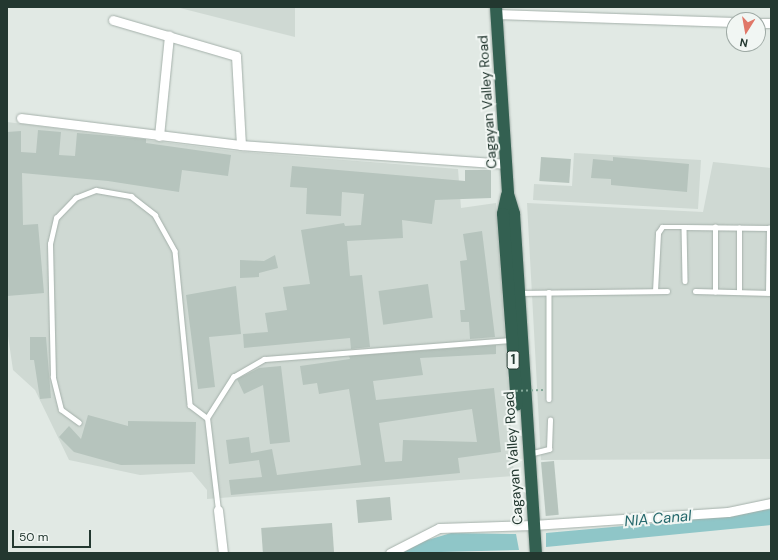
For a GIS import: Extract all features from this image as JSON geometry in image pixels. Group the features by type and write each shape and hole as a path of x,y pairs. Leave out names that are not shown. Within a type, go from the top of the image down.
{"highway":[{"name":"Cagayan Valley Road","path":"496,10 508,194 503,214 513,293 528,454 528,553"},
{"name":"Cagayan Valley Road","path":"513,293 511,340 529,526 536,553"}],"street":[{"path":"496,10 726,22"},
{"path":"113,20 169,35 236,56 241,145"},
{"path":"159,136 169,35"},
{"path":"21,118 241,145 506,164"},
{"path":"390,553 438,528 529,526 728,512 771,503"},
{"path":"218,510 223,553"}],"lane":[{"path":"79,423 61,410 53,377 50,244 56,218 75,198 96,190 131,196 155,215 175,251 190,405 206,418"},
{"path":"684,227 685,281"},
{"path":"655,291 659,229 684,227 770,228 769,293 695,291"},
{"path":"714,292 715,227"},
{"path":"739,292 740,228"},
{"path":"513,293 667,291"},
{"path":"549,292 550,399"},
{"path":"218,510 206,418 233,377 264,359 511,340"},
{"path":"528,454 549,449 550,420"}],"path":[{"path":"511,391 543,390"}],"shaded area":[{"path":"176,7 295,7 295,37"},
{"path":"7,122 233,151 458,169 461,208 496,203 514,476 207,499 207,490 192,472 140,475 69,460 35,390 13,370 7,329"},
{"path":"574,153 701,160 698,209 533,200 534,184 572,186"},
{"path":"713,162 771,168 771,459 541,460 527,203 703,212"}],"water":[{"path":"771,509 771,525 546,547 546,533 668,522"},
{"path":"451,533 516,534 519,550 402,553 421,542"}],"building":[{"path":"38,130 61,132 59,155 75,156 77,133 146,139 146,143 231,155 228,176 182,170 179,192 108,181 22,173 23,225 38,224 44,293 7,296 7,132 21,131 21,152 36,153"},
{"path":"541,157 571,159 569,183 539,181"},
{"path":"613,157 689,164 687,192 611,185 611,179 591,178 593,159 613,161"},
{"path":"292,166 465,181 465,170 491,170 491,198 435,200 432,224 402,220 403,238 347,241 350,276 362,275 370,347 351,349 350,338 244,348 243,334 268,332 265,313 287,310 283,287 310,284 301,230 344,223 345,226 361,225 364,194 342,192 341,216 306,214 307,188 290,187"},
{"path":"482,231 495,337 470,339 469,322 461,322 460,310 465,310 460,261 467,260 463,234"},
{"path":"275,255 278,268 259,273 259,277 240,278 240,260 264,261"},
{"path":"428,284 433,318 383,325 378,291"},
{"path":"236,286 241,334 209,337 215,387 198,389 186,295"},
{"path":"30,337 46,337 51,398 40,399 34,360 30,360"},
{"path":"496,345 496,354 420,358 423,375 373,381 376,400 494,388 501,452 458,458 460,473 231,495 229,480 262,477 259,460 229,464 226,440 249,437 251,453 272,449 277,475 361,465 349,389 319,394 317,383 303,385 300,366 350,359 349,356","holes":["472,409 477,442 403,440 402,461 385,462 379,423"]},
{"path":"281,366 290,442 270,444 263,385 244,394 237,379 259,368"},
{"path":"88,415 128,426 128,421 196,422 195,464 121,465 74,452 59,437 69,426 81,439"},
{"path":"554,461 559,515 546,516 541,462"},
{"path":"390,497 392,520 358,523 356,500"},
{"path":"332,523 334,553 263,553 261,528"}],"water label":[{"name":"NIA Canal","path":"658,519"}]}
